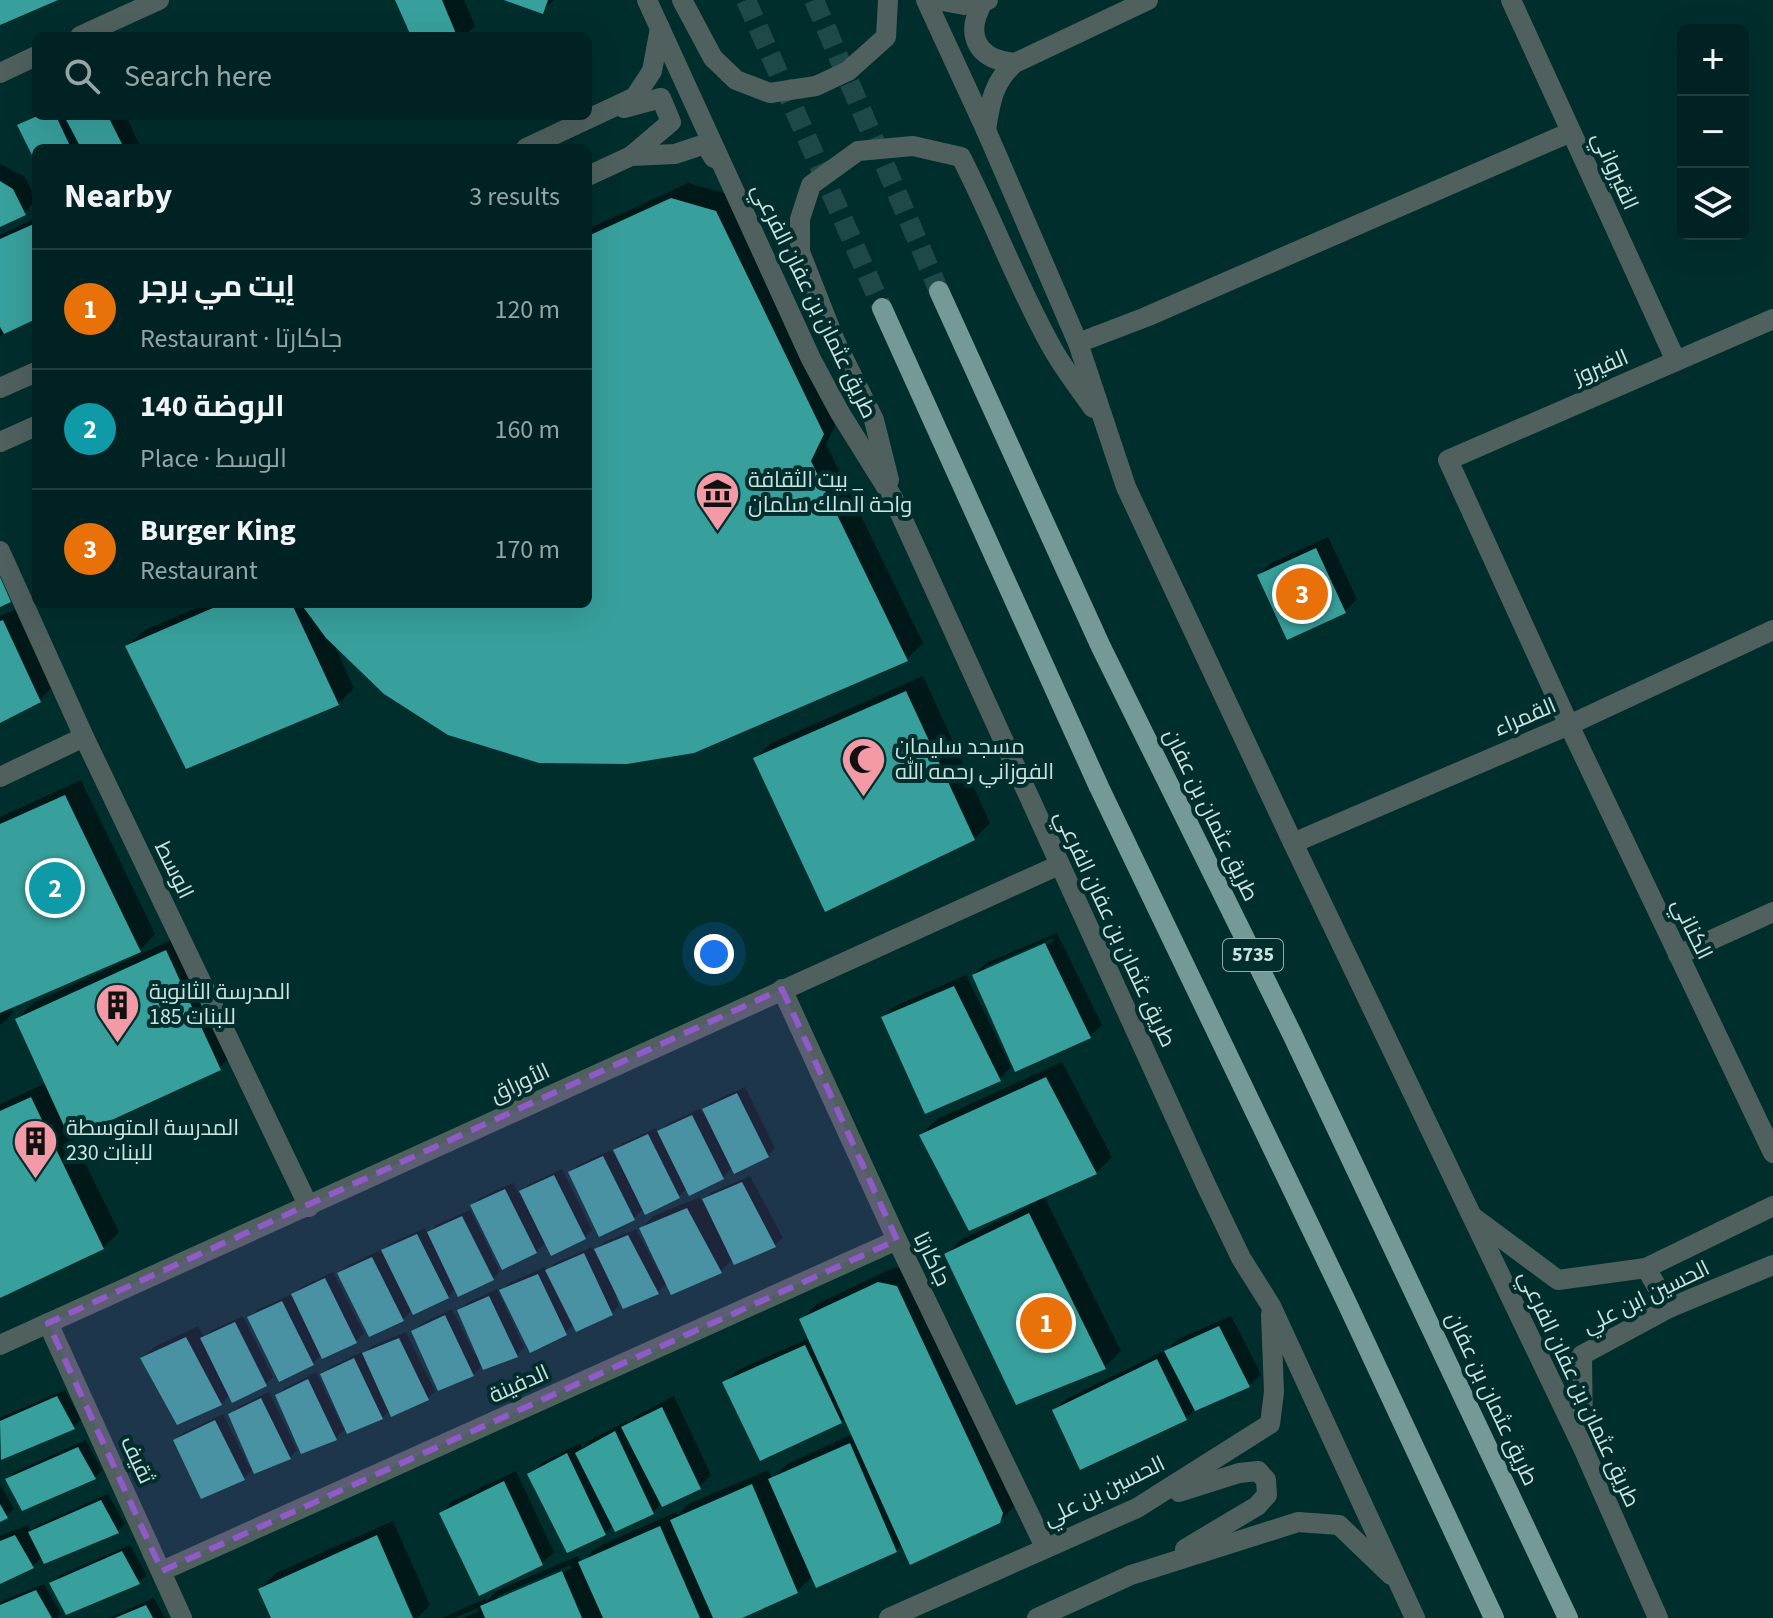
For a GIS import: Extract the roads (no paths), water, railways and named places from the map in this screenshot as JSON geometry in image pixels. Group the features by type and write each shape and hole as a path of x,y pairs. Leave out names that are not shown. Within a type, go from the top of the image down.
{"main road":[{"name":"طريق عثمان بن عفان","path":"939,291 1101,647 1292,1034 1568,1618"},
{"name":"5735","path":"882,308 1099,787 1494,1618"}],"street":[{"path":"89,32 159,0"},
{"name":"طريق عثمان بن عفان الفرعي","path":"647,0 811,359 840,413 893,498 1212,1197 1241,1258 1271,1306 1415,1618"},
{"path":"682,0 713,58 736,80 770,93 816,86 848,71 886,37 888,0"},
{"name":"طريق عثمان بن عفان الفرعي","path":"926,0 1078,343 1126,487 1583,1448 1658,1618"},
{"path":"937,0 953,4 986,1"},
{"path":"986,130 993,93 999,80 1015,63 1148,0"},
{"name":"القيرواني","path":"1511,0 1676,361"},
{"path":"986,1 974,18 974,36 982,51 997,62 1015,63"},
{"path":"592,118 635,97 652,71 660,28"},
{"path":"0,73 32,58"},
{"path":"592,174 631,156 671,122 661,98 598,115"},
{"path":"535,144 587,120"},
{"path":"1078,343 1146,317 1571,132"},
{"path":"631,156 675,154 705,144 728,181"},
{"path":"893,498 874,420 835,341 800,252 800,219 811,185 858,151 913,146 961,157 988,208 1052,348 1106,428"},
{"name":"الفيروز","path":"1448,460 1773,319"},
{"path":"0,388 32,374"},
{"path":"0,442 32,428"},
{"name":"الكناني","path":"1448,460 1569,725 1773,1153"},
{"name":"الوسط","path":"0,551 84,737 309,1207"},
{"name":"القمراء","path":"1293,843 1569,725 1773,630"},
{"path":"0,777 84,737"},
{"name":"الأوراق","path":"0,1345 1059,865"},
{"path":"1678,955 1773,912"},
{"name":"جاكارتا","path":"782,989 897,1240 1045,1547"},
{"path":"1470,1215 1558,1280 1646,1268 1773,1206"},
{"name":"الدفينة","path":"162,1571 897,1240"},
{"name":"الحسين ابن علي","path":"1583,1448 1582,1355 1669,1308 1773,1265"},
{"path":"1646,1268 1669,1308"},
{"name":"الحسين بن علي","path":"889,1618 1137,1508 1270,1424 1274,1392 1271,1306"},
{"name":"ثقيف","path":"48,1323 182,1618"},
{"path":"1137,1508 1239,1473 1258,1471 1266,1480 1267,1495 1257,1506 1158,1566"},
{"path":"1037,1618 1131,1575 1298,1522 1339,1525 1402,1586"}],"tunnel":[{"path":"746,0 882,308"},
{"path":"814,0 939,291"}],"place":[{"name":"بيت الثقافة _ واحة الملك سلمان","path":"717,532"},
{"name":"Burger King","path":"1302,594"},
{"name":"مسجد سليمان الفوزاني رحمه الله","path":"864,799"},
{"name":"الروضة 140","path":"55,888"},
{"name":"المدرسة الثانوية 185 للبنات","path":"118,1044"},
{"name":"المدرسة المتوسطة 230 للبنات","path":"35,1180"},
{"name":"إيت مي برجر","path":"1046,1323"}]}
